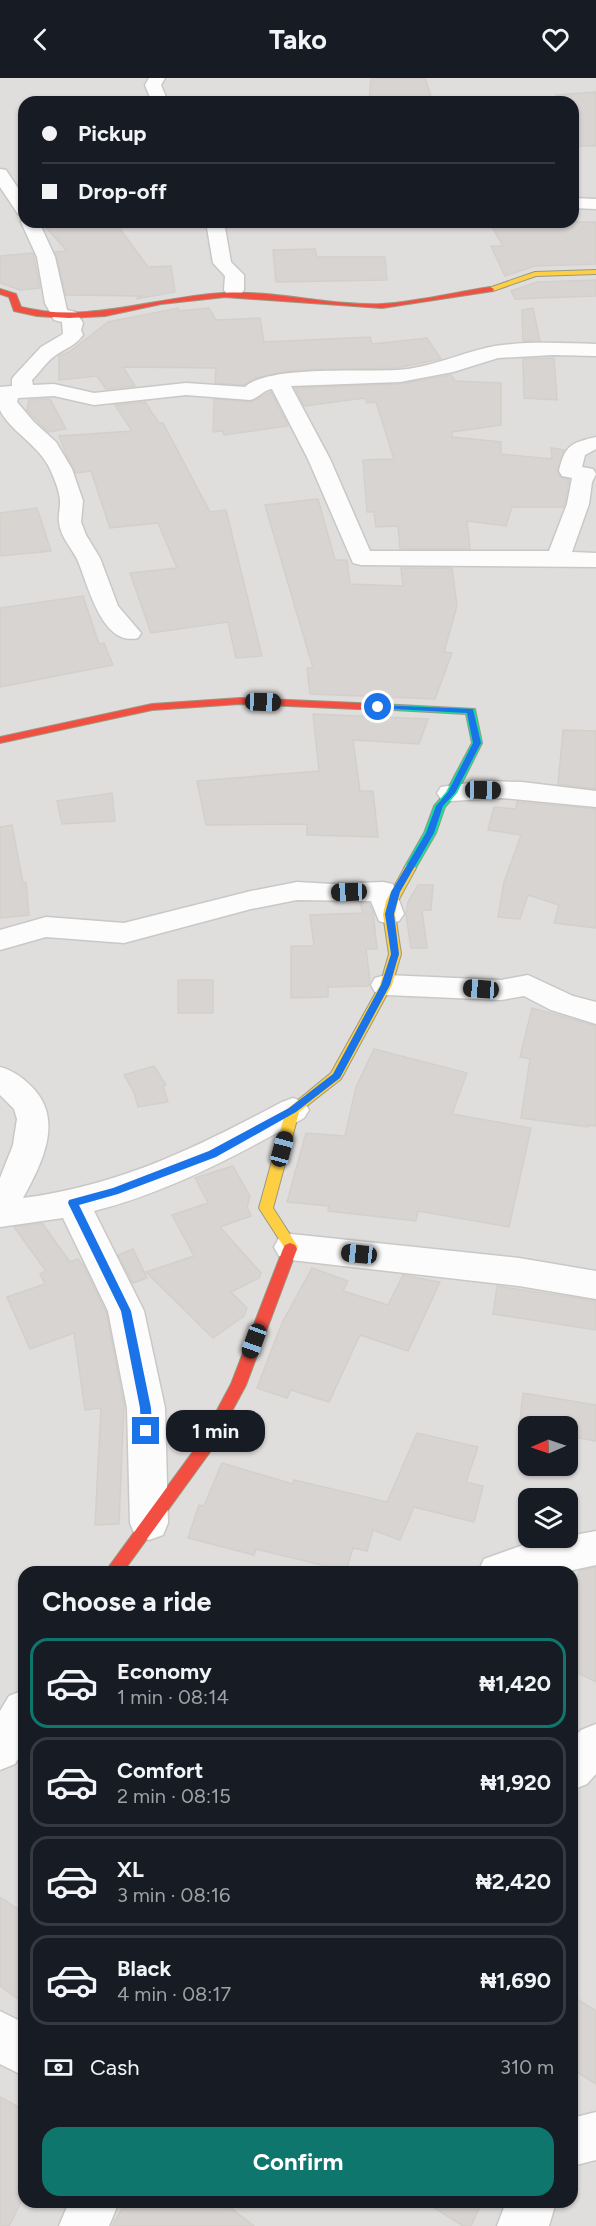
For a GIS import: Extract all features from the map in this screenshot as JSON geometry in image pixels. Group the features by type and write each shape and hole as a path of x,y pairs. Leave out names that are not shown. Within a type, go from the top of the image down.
{"street":[{"path":"157,78 153,85 158,96"},
{"path":"4,168 18,197"},
{"path":"579,203 596,204"},
{"path":"8,398 48,351 65,343 73,335 68,318 55,308 52,277 46,256 33,228"},
{"path":"216,228 222,263 233,270 235,275 234,294"},
{"path":"0,291 13,296 17,309 68,318 105,314 170,301 234,294 382,306 492,289 535,274 596,272"},
{"path":"8,398 54,390 94,399 186,389 250,394 260,384 304,378 400,376 453,366 496,352 553,349 596,350"},
{"path":"278,381 319,459 361,558 596,560"},
{"path":"8,398 48,447 61,469 69,486 72,501 70,522 74,535 88,558 104,597 106,608 129,633"},
{"path":"558,558 578,504 581,482 585,474 570,471 575,452 579,447 596,442"},
{"path":"0,740 152,707 240,701 471,711 477,743 451,793 440,806 430,833 395,892 389,914"},
{"path":"451,793 460,790 506,791 596,799"},
{"path":"0,940 46,927 124,933 251,900 297,891 332,893 383,891 395,954 386,985 336,1076 293,1110 213,1154 115,1191 73,1203 0,1214"},
{"path":"386,985 501,990 528,985 562,1003 596,1013"},
{"path":"0,1078 30,1107 33,1124 23,1164 13,1188 0,1208"},
{"path":"291,1247 266,1208 293,1110"},
{"path":"73,1203 126,1311 146,1408 149,1523"},
{"path":"291,1247 519,1272 596,1285"},
{"path":"117,1566 205,1447 238,1385 291,1247"},
{"path":"515,1566 596,1548"},
{"path":"0,1750 18,1720"},
{"path":"578,1763 596,1744"},
{"path":"0,2035 18,2048"},
{"path":"578,2140 596,2136"},
{"path":"84,2226 92,2208"},
{"path":"522,2226 528,2217 530,2208"}],"shaded area":[{"path":"0,78 596,78 596,2226 0,2226"}],"building":[{"path":"371,78 425,78 431,96 370,96"},
{"path":"596,92 596,146 579,146 579,96 556,95"},
{"path":"579,222 596,222 596,264 535,266 505,276 491,246 503,246 492,228 579,228"},
{"path":"46,228 119,228 148,267 171,266 175,292 136,299 141,296 66,295 55,252 67,251"},
{"path":"315,249 317,257 385,257 387,280 276,282 273,250"},
{"path":"33,253 40,288 20,290 0,283 0,256"},
{"path":"596,280 596,296 515,299 511,291 537,282"},
{"path":"178,308 179,311 209,308 216,320 260,318 264,342 370,337 372,344 427,338 441,359 397,368 294,370 256,378 244,385 215,383 216,368 123,367 135,386 106,389 97,376 59,380 59,356 69,352 108,322"},
{"path":"533,308 540,341 523,341 522,310"},
{"path":"554,358 557,400 524,398 523,359"},
{"path":"451,375 455,381 501,383 501,425 452,432 452,437 501,442 501,454 552,459 551,448 565,450 557,470 560,477 569,480 565,503 563,507 512,507 506,526 467,521 470,549 400,549 398,526 376,527 374,512 367,512 363,460 394,459 376,402 367,403 365,398 304,406 295,388 400,384"},
{"path":"271,392 288,426 224,435 222,431 213,432 214,399 251,402"},
{"path":"50,399 66,429 48,432 27,410 29,400"},
{"path":"145,402 159,423 163,423 210,512 226,510 262,656 236,658 228,622 151,633 130,573 177,568 158,523 110,528 91,471 76,473 66,454 59,436 132,431 115,405"},
{"path":"318,499 335,560 347,560 350,584 403,586 401,568 452,568 457,606 444,652 452,653 435,699 310,694 307,668 313,668 265,505"},
{"path":"37,508 51,551 0,556 0,513"},
{"path":"83,596 99,644 104,643 113,665 0,687 0,608"},
{"path":"313,714 428,719 419,744 353,740 360,791 373,791 378,837 307,835 307,824 206,825 197,781 319,771"},
{"path":"563,730 596,731 596,789 558,784"},
{"path":"112,793 115,821 62,824 57,801"},
{"path":"517,802 596,809 596,928 554,923 559,905 528,895 520,919 498,917 504,882 521,835 488,830 494,807 516,809"},
{"path":"12,825 23,883 26,882 29,915 0,918 0,827"},
{"path":"418,885 433,885 431,910 422,910 427,948 411,948 406,914 408,902"},
{"path":"360,903 369,903 373,911 377,949 366,949 370,981 368,986 328,987 328,997 291,998 291,946 314,946 310,915 363,913"},
{"path":"178,980 213,980 213,1013 178,1013"},
{"path":"532,1008 596,1026 596,1126 588,1125 588,1127 521,1118 530,1059 520,1057"},
{"path":"374,1049 467,1073 452,1114 531,1128 509,1227 418,1211 416,1221 328,1211 329,1206 287,1202 306,1133 345,1136 356,1087"},
{"path":"154,1066 166,1085 163,1086 168,1102 138,1107 134,1092 124,1075"},
{"path":"233,1166 250,1196 247,1207 251,1216 220,1227 261,1273 259,1278 231,1292 247,1308 244,1316 213,1338 146,1272 194,1256 172,1215 208,1203 195,1178"},
{"path":"42,1223 70,1262 78,1259 84,1267 106,1312 124,1404 119,1524 95,1525 101,1408 85,1410 74,1333 30,1349 7,1297 45,1284 40,1274 46,1271 14,1227"},
{"path":"133,1249 147,1278 133,1283 118,1255"},
{"path":"312,1268 348,1281 343,1291 388,1305 403,1275 440,1282 408,1351 360,1335 329,1402 291,1390 287,1398 257,1388 282,1323"},
{"path":"497,1286 596,1301 596,1330 493,1314"},
{"path":"523,1393 596,1405 596,1441 578,1438 578,1416 520,1416"},
{"path":"417,1433 478,1447 466,1482 483,1486 474,1522 414,1507 400,1540 373,1530 367,1551 353,1548 348,1566 326,1566 256,1549 254,1555 188,1538 199,1505 204,1506 222,1463 293,1484 294,1480 387,1502"},
{"path":"596,1567 596,1682 578,1673 579,1571"},
{"path":"0,1897 18,1909 18,1999 0,1986"},
{"path":"578,2000 596,2011 596,2084 578,2073"},
{"path":"0,2097 18,2107 18,2208 9,2226 0,2226"},
{"path":"122,2208 231,2208 254,2226 112,2226"},
{"path":"434,2208 479,2208 471,2226 463,2226"}],"traffic: fast":[{"path":"380,707 471,711 477,743 451,793 440,806 430,833 410,868"}],"traffic: slow":[{"path":"490,289 535,274 596,272"},
{"path":"290,1249 291,1247 266,1208 293,1110 336,1076 386,985 395,954 389,914 392,901 410,868"}],"traffic: jam":[{"path":"0,291 13,296 17,309 37,314 69,316 105,314 161,302 225,295 382,306 490,289"},
{"path":"0,740 152,707 240,701 380,707"},
{"path":"117,1566 205,1447 238,1385 290,1249"}],"route":[{"path":"146,1431 146,1408 126,1311 73,1203 170,1172 213,1154 293,1110 336,1076 386,985 395,954 394,933 389,914 395,892 430,833 440,806 451,793 477,743 471,711 378,707"}]}
